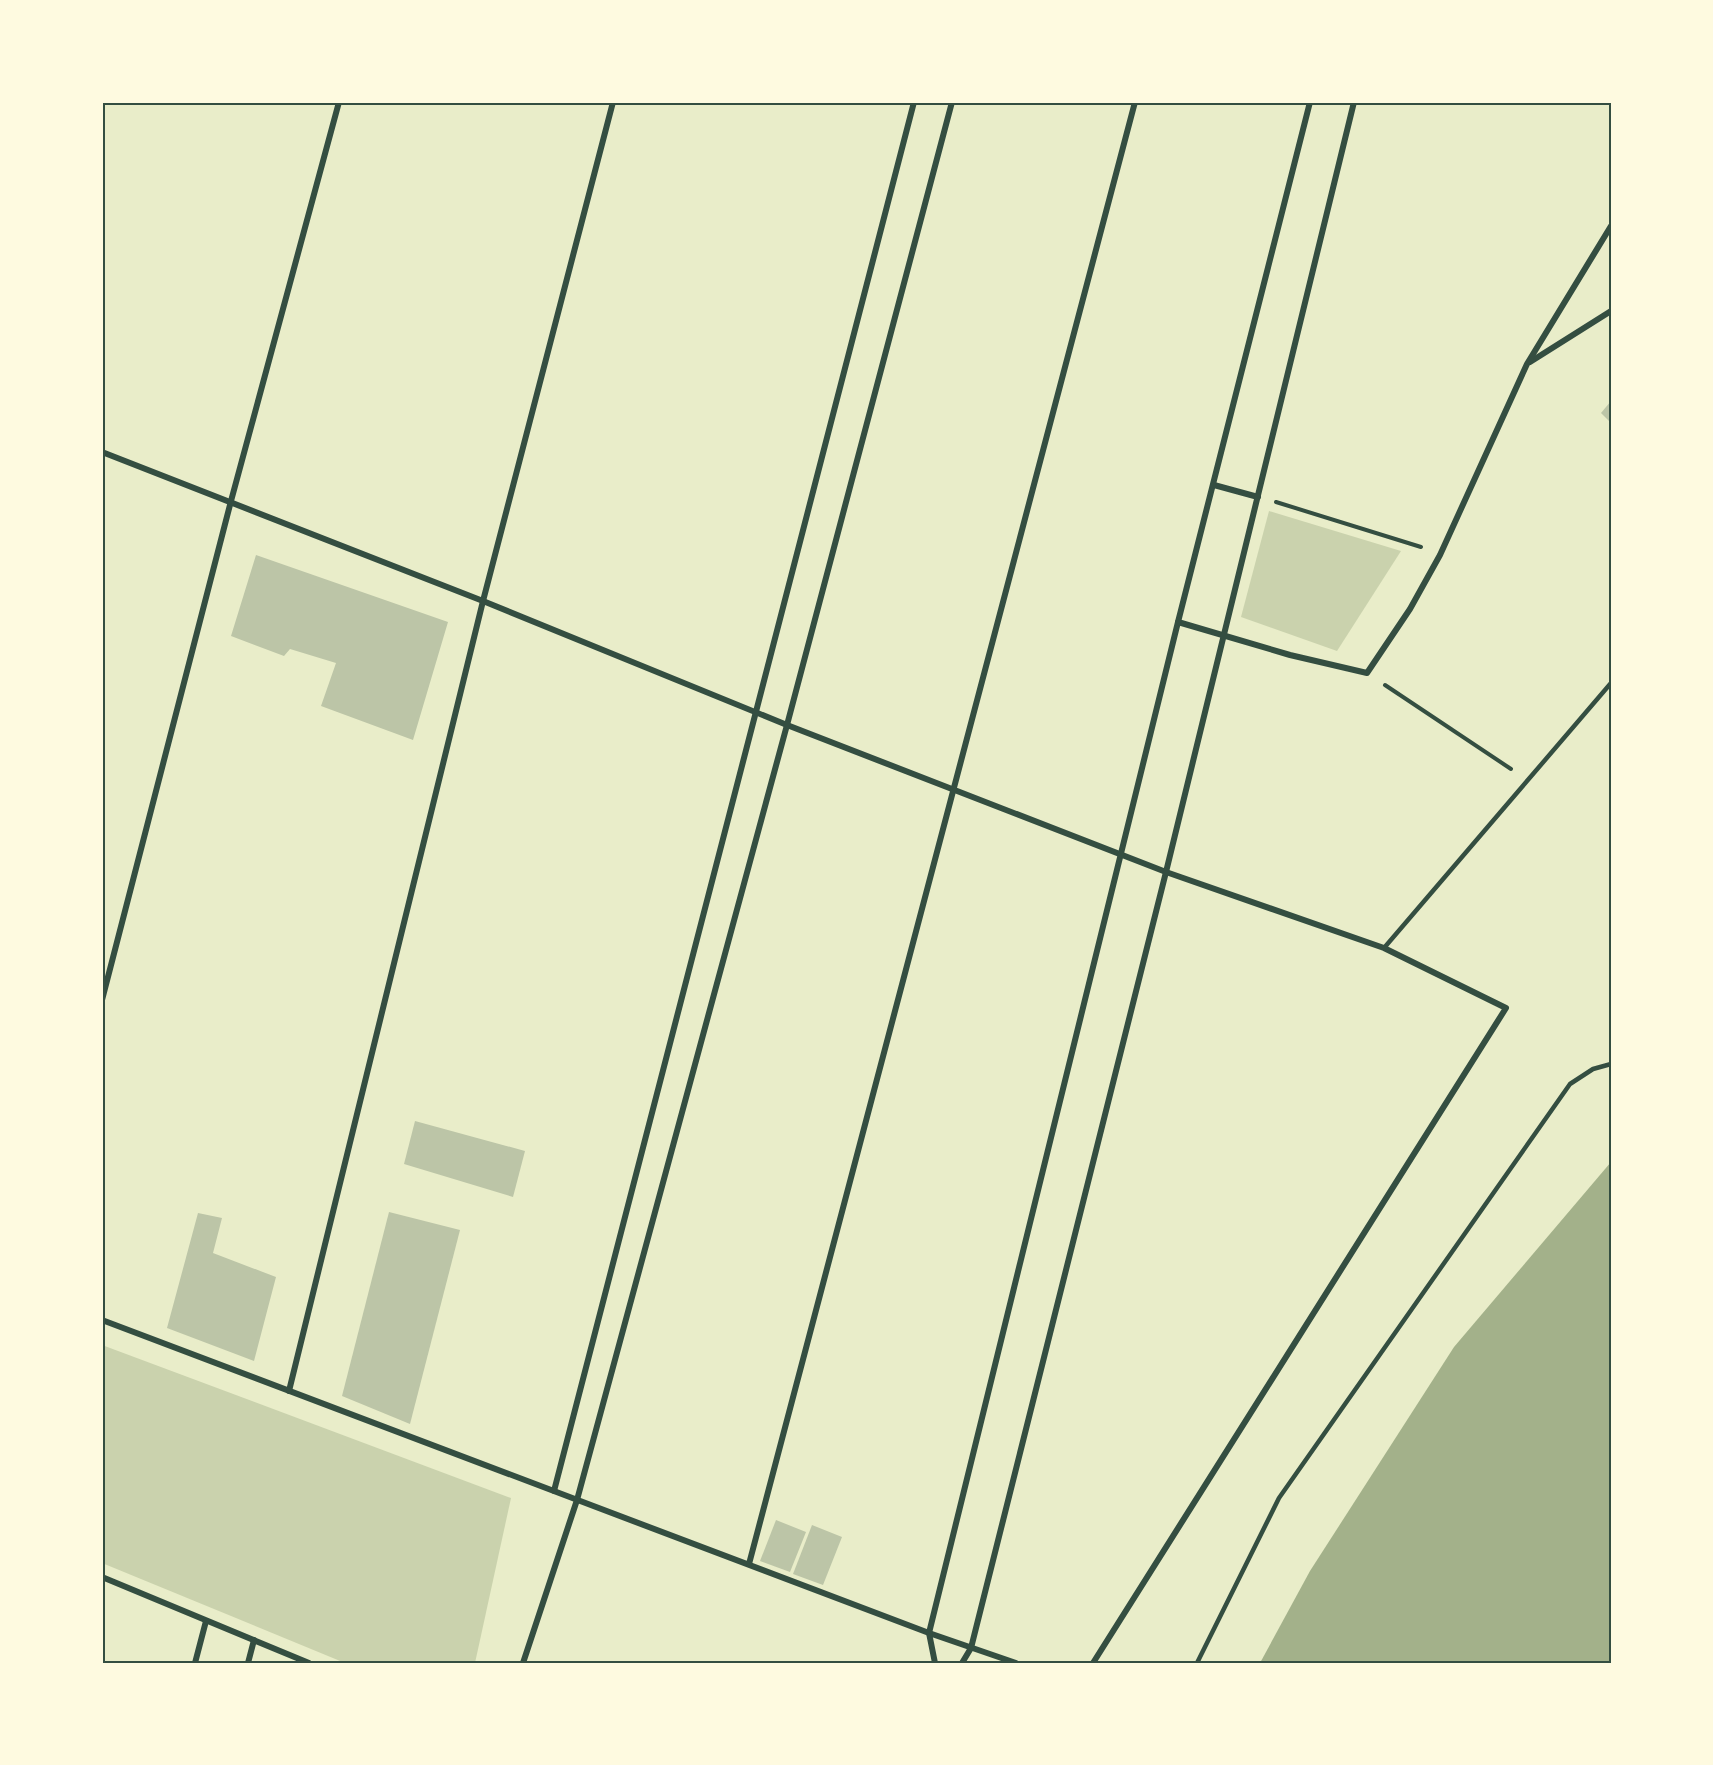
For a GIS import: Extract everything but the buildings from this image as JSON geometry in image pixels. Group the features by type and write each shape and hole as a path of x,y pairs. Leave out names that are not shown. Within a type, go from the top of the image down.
{"street":[{"path":"102,1000 231,501 339,102"},
{"path":"290,1391 483,601 613,102"},
{"path":"554,1491 754,711 914,102"},
{"path":"523,1663 577,1500 787,725 952,102"},
{"path":"749,1564 1135,102"},
{"path":"935,1663 929,1634 1120,854 1311,102"},
{"path":"962,1663 971,1648 1166,872 1354,102"},
{"path":"1178,622 1299,658 1366,673 1410,609 1440,555 1527,363 1611,225"},
{"path":"1527,363 1611,311"},
{"path":"102,452 483,601 787,725 1166,872 1384,948 1506,1008 1093,1663"},
{"path":"1214,485 1258,497"},
{"path":"102,1320 929,1634 1016,1663"},
{"path":"102,1577 309,1663"},
{"path":"195,1663 206,1621"},
{"path":"248,1663 254,1640"}],"lane":[{"path":"1384,948 1611,683"},
{"path":"1197,1663 1279,1498 1570,1084 1593,1070 1611,1064"}],"path":[{"path":"1258,497 1404,541"},
{"path":"1366,673 1504,765 1531,779"}],"shaded area":[{"path":"1269,511 1401,551 1337,651 1241,617"},
{"path":"1611,1162 1611,1663 1260,1663 1310,1571 1454,1347"},
{"path":"102,1345 511,1498 475,1663 345,1663 102,1563"}]}
